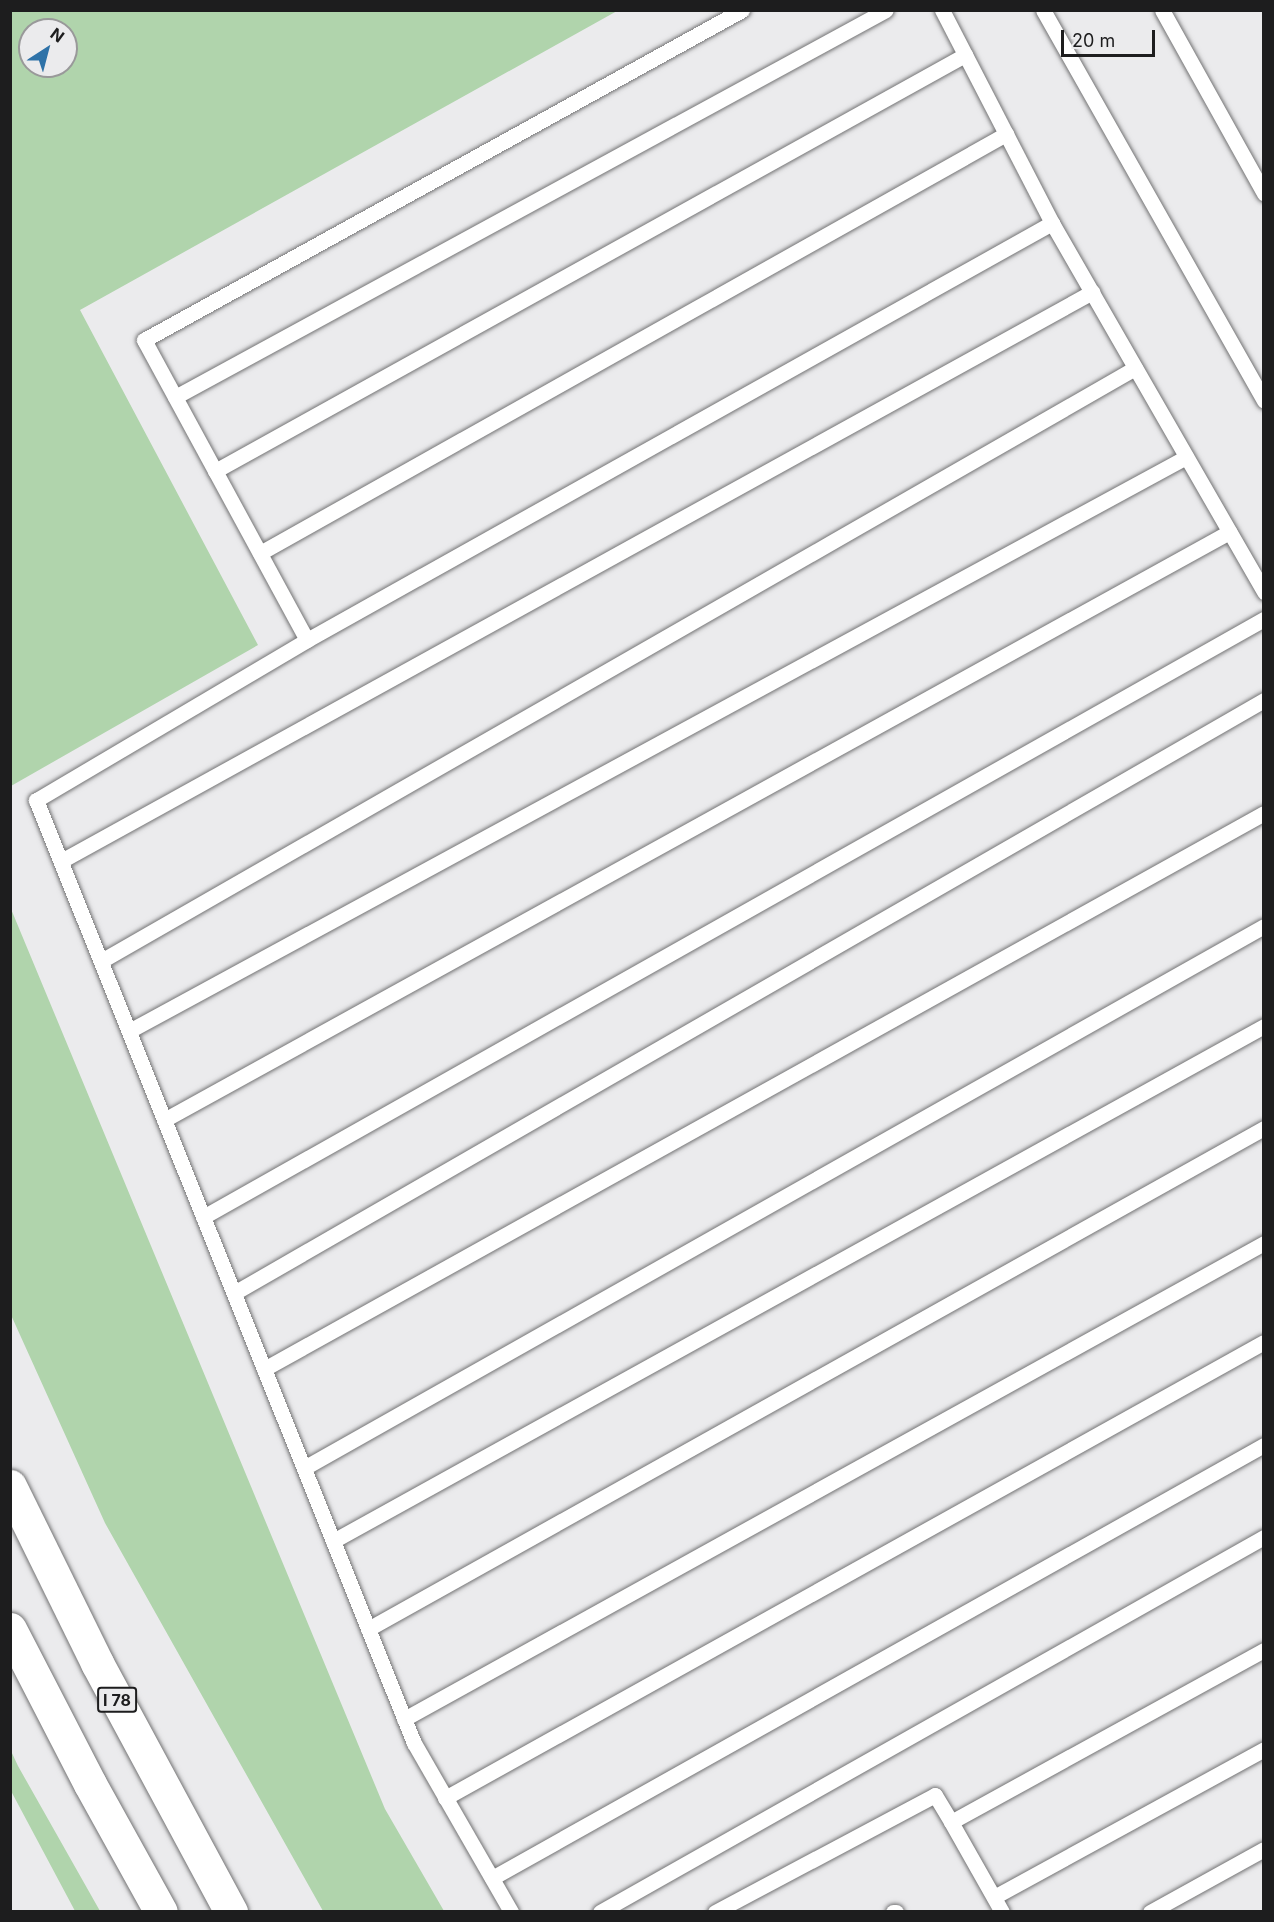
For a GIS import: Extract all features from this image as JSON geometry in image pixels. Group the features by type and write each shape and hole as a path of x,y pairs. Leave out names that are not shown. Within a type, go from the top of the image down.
{"highway":[{"name":"I 78","path":"10,1486 98,1663 231,1911"},
{"path":"10,1629 90,1784 161,1911"}],"lane":[{"path":"307,639 144,339 742,10"},
{"path":"175,397 886,10"},
{"path":"942,10 1052,223 1263,592"},
{"path":"1043,10 1263,401"},
{"path":"1162,10 1263,193"},
{"path":"215,471 965,55"},
{"path":"260,553 1006,135"},
{"path":"511,1911 404,1719 36,800 307,639 1052,223"},
{"path":"61,861 1092,292"},
{"path":"101,961 1136,368"},
{"path":"129,1031 1186,457"},
{"path":"164,1120 1229,532"},
{"path":"203,1217 1263,619"},
{"path":"234,1293 1263,700"},
{"path":"264,1369 1263,813"},
{"path":"304,1468 1263,926"},
{"path":"333,1540 1263,1026"},
{"path":"368,1629 1263,1128"},
{"path":"404,1719 1263,1243"},
{"path":"446,1798 1263,1342"},
{"path":"492,1878 1263,1445"},
{"path":"600,1911 1263,1538"},
{"path":"951,1822 1263,1650"},
{"path":"994,1897 1263,1749"},
{"path":"715,1911 935,1795 1002,1911"},
{"path":"1150,1911 1263,1850"}],"green space":[{"path":"11,10 617,11 80,310 258,645 11,786"},
{"path":"11,909 385,1809 444,1911 323,1911 105,1523 11,1315"},
{"path":"11,1751 100,1911 75,1911 11,1791"}]}
